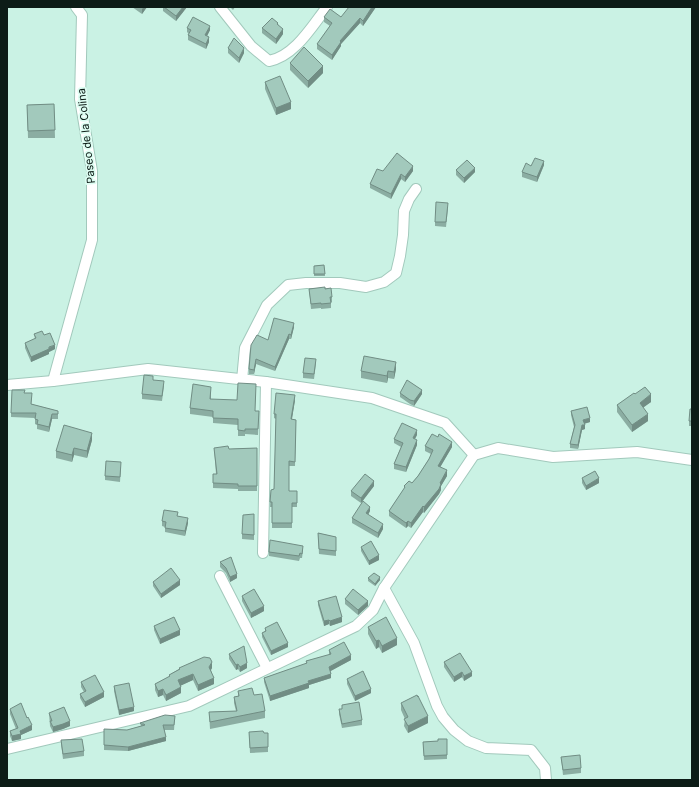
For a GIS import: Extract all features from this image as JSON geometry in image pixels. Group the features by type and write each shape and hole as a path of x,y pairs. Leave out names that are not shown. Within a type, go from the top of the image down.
{"street":[{"name":"Paseo de la Colina","path":"53,381 92,240 92,171 80,99 82,15 76,7"},
{"path":"220,7 252,46 269,61 288,52 299,43 327,7"},
{"path":"242,380 245,348 267,305 288,285 306,283 340,283 366,287 384,282 396,273 403,235 404,211 409,199 416,189"},
{"path":"7,385 53,381 148,369 266,382 372,398 446,423 474,455"},
{"path":"263,553 266,382"},
{"path":"7,749 189,706 356,626 373,610 384,588 474,455 498,448 554,456 637,452 692,460"},
{"path":"220,576 268,668"},
{"path":"384,588 414,643 437,706 443,717 454,730 468,741 486,748 531,750 545,768 546,780"}],"building":[{"path":"164,7 183,7 176,16"},
{"path":"349,7 372,7 363,21 360,18 340,41 341,42 332,55 317,44 332,23 324,17 330,9 341,17"},
{"path":"193,17 210,26 205,35 209,37 206,44 188,35 191,30 187,28"},
{"path":"272,18 283,29 276,39 262,28"},
{"path":"234,38 244,48 239,58 228,48"},
{"path":"304,47 323,66 308,81 290,63"},
{"path":"280,76 291,102 276,108 265,82"},
{"path":"54,104 55,130 28,131 27,105"},
{"path":"397,153 413,166 405,177 401,174 391,194 370,184 377,169 383,171"},
{"path":"535,158 544,161 537,177 522,172 526,163 531,166"},
{"path":"467,160 475,168 464,178 456,170"},
{"path":"436,202 448,203 446,222 435,222"},
{"path":"324,265 325,274 314,274 314,266"},
{"path":"325,287 325,289 331,288 331,303 311,304 309,289"},
{"path":"274,318 294,323 291,335 289,334 275,367 256,359 254,370 249,369 251,345 257,335 268,340"},
{"path":"42,331 44,335 50,333 55,345 31,357 25,343 36,338 34,334"},
{"path":"364,356 396,362 394,372 388,371 387,376 361,371"},
{"path":"305,358 316,359 314,374 303,373"},
{"path":"144,375 153,376 153,380 164,381 162,396 142,394"},
{"path":"407,380 422,390 414,401 400,393"},
{"path":"238,383 256,384 255,411 259,411 258,429 245,429 245,431 238,430 238,419 213,418 213,411 190,408 193,384 211,387 210,399 237,400"},
{"path":"645,387 651,394 640,403 648,414 632,425 617,405"},
{"path":"12,390 25,390 24,393 32,393 31,404 58,411 58,414 52,414 49,427 37,424 38,420 35,419 36,413 11,413"},
{"path":"276,393 295,395 291,419 296,420 295,462 289,461 289,491 297,491 297,503 292,503 292,523 272,523 272,502 270,502 271,490 274,489 276,414 274,414"},
{"path":"587,407 590,418 583,420 585,425 582,425 578,445 570,444 575,425 571,411"},
{"path":"690,409 692,409 692,421 689,421"},
{"path":"402,423 417,430 413,438 417,440 406,467 394,464 403,443 394,439"},
{"path":"64,425 92,433 87,451 74,448 72,455 56,451"},
{"path":"432,434 438,437 439,434 452,442 438,466 447,470 440,483 439,489 424,507 423,506 411,523 408,521 406,523 389,511 405,487 404,486 409,481 412,483 429,459 433,450 425,446"},
{"path":"228,446 229,449 257,448 257,486 238,486 238,484 213,483 213,474 217,474 214,448"},
{"path":"106,461 121,462 120,477 105,476"},
{"path":"595,471 599,478 586,486 582,478"},
{"path":"365,474 374,481 361,498 351,491"},
{"path":"363,501 370,507 366,513 383,524 378,533 352,518"},
{"path":"164,510 178,512 177,516 188,518 185,531 165,528 166,522 162,521"},
{"path":"254,514 254,535 242,534 243,515"},
{"path":"318,533 336,537 336,551 319,549"},
{"path":"270,540 303,546 302,554 300,553 299,556 269,552"},
{"path":"371,541 379,555 369,561 361,547"},
{"path":"231,557 237,574 230,577 226,568 220,562"},
{"path":"171,568 180,580 161,594 153,582"},
{"path":"374,573 380,577 375,584 368,578"},
{"path":"254,589 264,606 251,613 242,596"},
{"path":"353,589 368,601 358,610 345,599"},
{"path":"336,596 342,617 330,621 324,621 318,601"},
{"path":"174,617 180,630 160,639 154,626"},
{"path":"386,617 397,638 382,646 379,640 376,641 368,627"},
{"path":"277,622 288,643 271,651 262,633 266,631 265,628"},
{"path":"344,642 351,655 329,667 331,674 308,681 309,683 270,696 264,678 307,663 306,661 331,654 329,650"},
{"path":"244,646 247,663 240,667 238,664 236,665 229,654"},
{"path":"460,653 472,672 464,676 462,672 454,677 444,662"},
{"path":"204,657 210,658 212,662 209,667 214,678 198,685 193,674 178,680 181,687 166,695 163,689 158,691 155,684 170,676 169,675 180,669 179,668"},
{"path":"363,671 371,689 355,696 347,679"},
{"path":"95,675 104,692 85,702 80,694 86,691 81,682"},
{"path":"129,683 134,707 119,710 114,686"},
{"path":"252,688 254,695 262,694 265,711 210,722 209,712 237,711 234,697 239,696 238,691"},
{"path":"417,695 428,716 408,726 404,719 408,717 401,703"},
{"path":"359,702 362,720 342,724 339,709 342,709 342,705"},
{"path":"21,703 27,718 28,717 32,725 20,731 21,734 12,736 10,731 18,728 10,709"},
{"path":"64,707 70,721 53,727 50,721 52,721 49,713"},
{"path":"165,715 175,716 174,725 163,725 166,737 128,747 104,745 104,729 127,730 145,725 140,723"},
{"path":"263,731 264,733 268,733 268,747 250,748 249,732"},
{"path":"82,739 84,751 63,754 61,740"},
{"path":"438,739 447,739 447,755 424,756 423,742 438,741"},
{"path":"580,755 581,768 563,770 561,757"}]}
